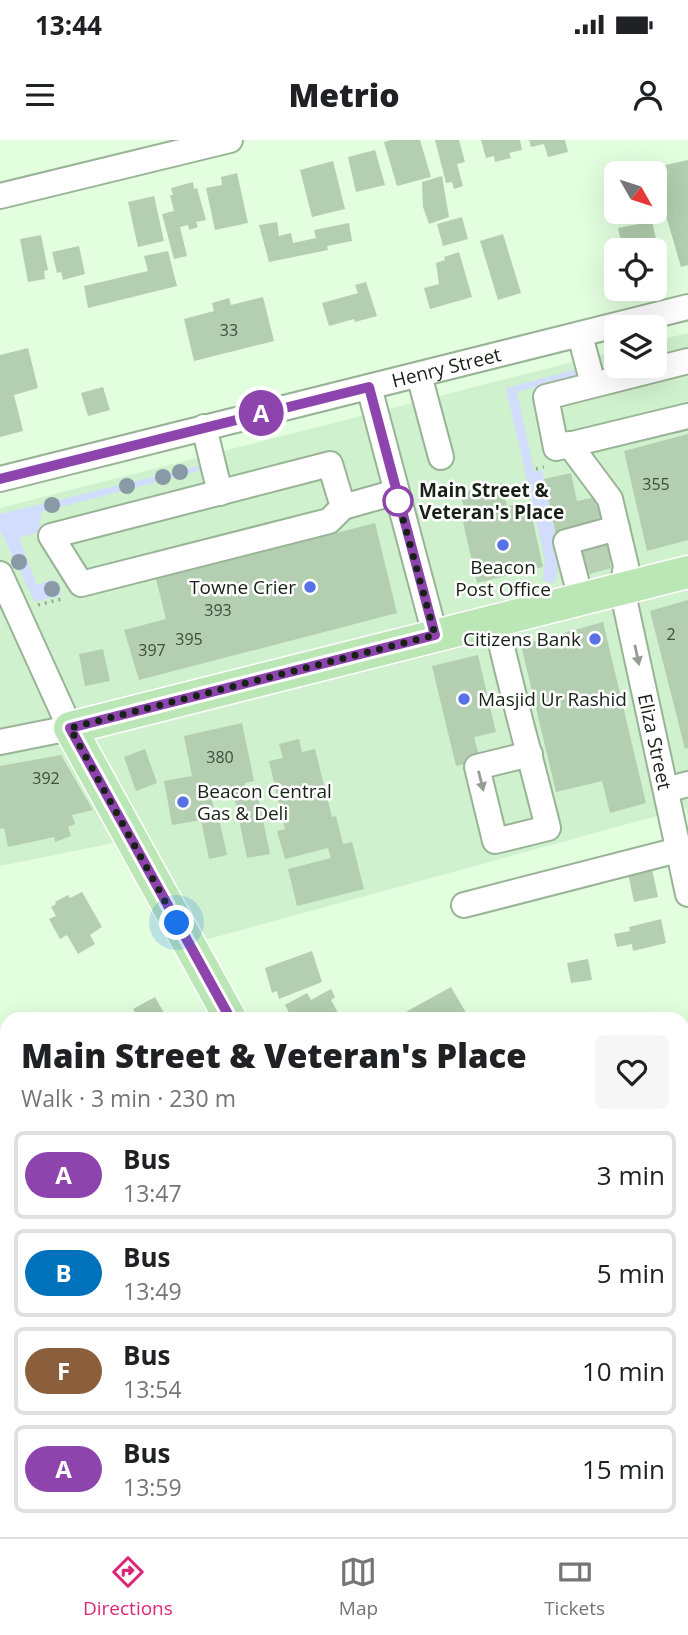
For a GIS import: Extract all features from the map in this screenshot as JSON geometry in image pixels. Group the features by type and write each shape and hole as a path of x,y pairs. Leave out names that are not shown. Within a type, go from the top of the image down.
{"main road":[{"path":"227,1012 70,728 688,572"}],"street":[{"path":"0,197 230,140"},
{"name":"Henry Street","path":"0,479 688,307"},
{"path":"580,335 593,384 688,361"},
{"path":"419,375 441,457"},
{"name":"Eliza Street","path":"593,384 546,397 556,448 569,444 610,499 616,544 626,566 622,589 677,787 678,850 688,894"},
{"path":"369,387 435,635"},
{"path":"569,444 688,415"},
{"path":"204,427 220,493"},
{"path":"342,507 330,464 51,536 81,584 329,521 342,507 396,492"},
{"path":"581,599 577,559 566,542 616,544"},
{"path":"0,574 70,728 0,742"},
{"path":"496,621 530,754"},
{"path":"464,905 678,850"}],"shaded area":[{"path":"688,333 688,816 686,808 205,940 148,836 0,866 0,508 604,354 604,378 667,378 667,338"},
{"path":"578,369 577,376 517,392 534,472 542,470 560,558 555,582 550,583 543,580 545,559 506,388"},
{"path":"202,465 203,470 41,512 39,532 19,538 37,585 54,579 62,595 35,602 0,530 0,514"}],"building":[{"path":"420,140 431,177 397,186 384,142"},
{"path":"435,140 459,140 465,162 457,164 463,186 454,189 452,182 446,183"},
{"path":"481,140 520,140 522,150 509,153 511,158 495,162 494,156 486,158"},
{"path":"529,140 565,140 568,152 548,157 544,144 531,147"},
{"path":"375,150 385,185 356,192 348,157"},
{"path":"688,160 688,265 681,267 667,219 667,165"},
{"path":"333,161 345,209 312,217 300,170"},
{"path":"237,173 248,223 215,230 206,188 222,185 221,177"},
{"path":"442,176 449,217 429,224 423,207 422,182"},
{"path":"193,182 206,220 196,222 198,227 189,230 188,225 180,227 187,256 174,259 162,214 174,211 171,188"},
{"path":"154,196 164,241 138,247 128,202"},
{"path":"462,217 468,239 443,246 437,224"},
{"path":"277,222 279,236 291,233 293,243 316,238 314,230 349,223 352,241 327,246 328,250 269,262 259,225"},
{"path":"653,224 656,238 620,238 618,228"},
{"path":"503,234 521,293 498,300 480,241"},
{"path":"41,235 48,270 44,271 45,279 28,282 20,239"},
{"path":"79,246 85,274 63,280 61,272 57,273 52,252"},
{"path":"168,251 177,286 88,308 84,286 148,271 144,256"},
{"path":"459,252 472,297 430,309 424,288 439,284 436,263"},
{"path":"366,282 377,316 329,326 322,303 358,293 355,285"},
{"path":"263,297 274,341 194,361 184,319 214,311 212,303 229,298 231,305"},
{"path":"28,348 38,388 14,395 23,431 0,437 0,355"},
{"path":"103,387 110,410 88,416 81,393"},
{"path":"688,434 688,540 647,551 624,451"},
{"path":"571,473 577,501 596,497 603,525 556,535 544,479"},
{"name":"Beacon Post Office","path":"502,483 507,506 529,504 543,567 477,583 463,522 478,519 474,505 464,507 460,493"},
{"name":"Towne Crier","path":"375,523 397,613 139,680 124,630 166,619 156,579"},
{"path":"608,540 614,560 586,568 580,547"},
{"path":"688,600 688,748 685,749 650,611"},
{"path":"603,622 646,803 610,813 602,781 556,792 521,645"},
{"path":"103,649 110,681 85,686 79,654"},
{"name":"Masjid Ur Rashid","path":"478,655 496,732 474,737 480,760 456,766 432,666"},
{"path":"242,723 254,781 245,783 247,793 257,791 270,854 247,858 232,786 210,791 227,855 209,859 201,820 172,825 164,781 192,776 184,736"},
{"path":"299,739 302,752 315,749 332,817 336,816 343,844 352,842 364,889 297,906 288,869 331,858 328,848 285,859 277,831 285,829 269,761 283,758 279,744"},
{"path":"145,749 157,783 136,791 124,757"},
{"path":"61,755 93,810 72,815 75,824 68,827 71,836 55,842 54,837 8,847 4,828 0,829 0,766"},
{"path":"652,869 658,897 634,902 628,873"},
{"path":"82,892 102,927 90,935 95,944 78,954 67,935 60,939 49,919 56,916 51,907 55,902"},
{"path":"661,919 666,943 633,951 632,944 617,947 614,934 630,931 629,927"},
{"path":"312,951 322,982 279,999 277,991 272,993 265,968"},
{"path":"588,959 592,980 571,983 567,963"},
{"path":"451,987 466,1012 406,1012"},
{"path":"331,989 335,997 331,1000 338,1012 289,1012 285,1005 307,993 311,1000"},
{"path":"155,997 164,1012 135,1012 133,1009"}],"tunnel":[{"path":"585,563 613,555"}],"bus line":[{"name":"A","path":"0,479 369,387 435,635 70,728 227,1012"}],"place":[{"name":"Main Street & Veteran's Place","path":"398,501"},
{"name":"Beacon Post Office","path":"503,545"},
{"name":"Towne Crier","path":"310,587"},
{"name":"Citizens Bank","path":"595,639"},
{"name":"Masjid Ur Rashid","path":"464,699"},
{"name":"Beacon Central Gas & Deli","path":"183,802"}],"route":[{"path":"177,923 70,728 435,635 398,501"}]}
